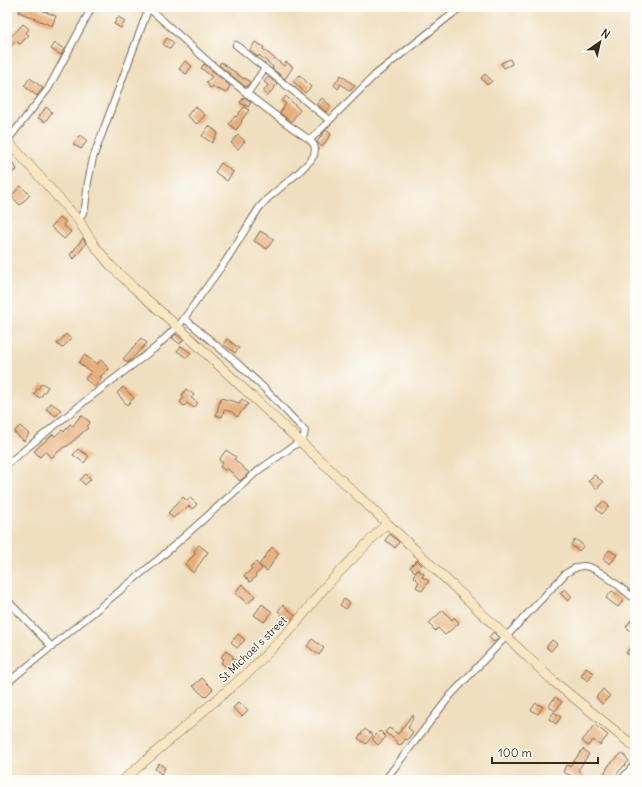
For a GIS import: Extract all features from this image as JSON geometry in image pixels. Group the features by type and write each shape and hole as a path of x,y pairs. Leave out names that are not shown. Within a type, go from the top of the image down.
{"street":[{"path":"7,683 160,558 258,470 302,439 305,431 265,389 235,361 134,288 111,266 94,245 79,221 7,140 48,89 92,7"},
{"path":"7,464 89,398 155,348 181,322 227,259 259,208 310,161 314,155 314,145 310,140 247,94 148,7 93,158 85,208 79,221"},
{"path":"310,140 376,75 462,7"},
{"path":"236,45 329,120"},
{"path":"247,94 266,68"},
{"path":"181,322 387,522 510,634 553,681 635,747"},
{"name":"St Michael s street","path":"123,780 250,672 294,626 326,587 387,522"},
{"path":"385,780 450,696 566,573 576,567 584,566 593,568 635,599"},
{"path":"7,600 52,647"},
{"path":"621,780 635,764"}],"building":[{"path":"21,7 34,7 56,16 52,26 19,12"},
{"path":"118,17 125,21 121,28 114,24"},
{"path":"23,24 29,29 26,33 29,35 20,44 16,41 7,51 7,41"},
{"path":"167,38 174,43 170,49 163,44"},
{"path":"255,42 264,47 263,49 284,66 286,62 293,67 285,79 259,55 258,57 250,50"},
{"path":"55,43 64,49 61,55 51,49"},
{"path":"510,59 512,64 504,68 501,63"},
{"path":"185,61 192,66 186,74 179,69"},
{"path":"221,62 250,82 246,87 219,65"},
{"path":"204,64 230,86 226,93 218,89 217,90 213,86 210,88 206,82 212,77 201,68"},
{"path":"485,74 492,81 487,85 481,78"},
{"path":"300,75 311,87 305,93 293,81"},
{"path":"341,75 355,86 350,91 341,84 338,89 334,85"},
{"path":"268,77 277,84 268,96 263,92 268,85 264,82"},
{"path":"30,78 43,88 37,96 24,86"},
{"path":"286,96 300,110 291,122 280,113 286,104 282,101"},
{"path":"244,97 251,102 248,107 240,103"},
{"path":"322,98 331,106 326,112 317,104"},
{"path":"195,106 205,115 197,124 187,116"},
{"path":"46,107 52,112 45,122 38,118"},
{"path":"244,107 249,110 236,130 229,124"},
{"path":"209,126 218,133 212,143 202,136"},
{"path":"326,130 331,134 322,147 317,142"},
{"path":"80,135 87,141 81,149 73,144"},
{"path":"238,135 245,141 238,149 231,143"},
{"path":"14,163 17,170 7,175 7,166"},
{"path":"221,163 233,172 227,181 215,172"},
{"path":"21,186 30,195 20,205 11,196"},
{"path":"60,217 66,222 63,225 71,232 64,239 51,227"},
{"path":"260,231 274,239 267,249 254,241"},
{"path":"83,238 86,244 74,259 70,255"},
{"path":"66,334 71,339 62,348 57,344"},
{"path":"176,334 183,340 180,344 172,338"},
{"path":"141,338 147,343 128,363 123,359"},
{"path":"227,339 239,348 235,353 223,344"},
{"path":"181,346 191,353 187,358 177,351"},
{"path":"84,355 97,364 101,360 109,369 100,377 102,378 95,387 85,379 91,372 79,363"},
{"path":"42,383 48,387 40,398 34,394"},
{"path":"123,387 134,398 127,405 117,393"},
{"path":"186,389 194,395 191,398 198,403 194,408 187,403 184,406 180,402 184,397 182,395"},
{"path":"221,398 239,403 242,399 248,404 237,417 232,412 224,410 222,417 216,415"},
{"path":"51,403 61,410 56,416 46,409"},
{"path":"81,415 90,422 87,427 88,428 66,447 65,446 51,458 45,451 40,457 34,451 53,434 55,436 62,430 64,432 70,424 73,426"},
{"path":"20,426 29,434 24,441 14,432"},
{"path":"78,449 89,456 84,463 73,455"},
{"path":"226,450 236,457 234,459 249,473 240,481 227,468 226,471 220,467 223,463 219,460"},
{"path":"86,474 91,479 85,485 80,480"},
{"path":"594,475 603,482 597,489 588,481"},
{"path":"183,497 187,501 190,498 197,504 193,509 189,506 173,518 168,513"},
{"path":"603,501 609,506 602,514 596,509"},
{"path":"390,534 399,542 395,548 385,540"},
{"path":"575,539 584,546 579,551 571,545"},
{"path":"199,545 208,552 193,573 185,564 196,553 194,551"},
{"path":"272,547 279,553 267,571 259,565"},
{"path":"609,550 617,555 610,564 603,559"},
{"path":"417,560 422,565 415,572 410,567"},
{"path":"256,562 262,569 250,582 244,576 252,569 250,567"},
{"path":"418,570 424,574 422,577 429,581 422,591 416,587 419,582 413,576"},
{"path":"242,584 255,596 248,604 235,593"},
{"path":"565,589 572,597 568,601 560,593"},
{"path":"612,591 624,600 618,607 606,598"},
{"path":"344,599 350,603 346,609 340,605"},
{"path":"262,604 272,612 264,622 254,615"},
{"path":"283,605 295,615 289,622 278,611"},
{"path":"443,610 452,620 454,617 459,623 445,635 438,628 435,631 429,623"},
{"path":"631,620 635,623 635,634 626,627"},
{"path":"493,632 499,638 494,642 489,638"},
{"path":"238,634 245,640 237,648 231,642"},
{"path":"312,639 324,648 319,655 307,646"},
{"path":"552,640 557,644 551,651 546,647"},
{"path":"635,642 635,660 626,653"},
{"path":"226,651 238,662 232,671 221,663 224,659 221,657"},
{"path":"586,668 594,673 588,681 581,676"},
{"path":"202,678 213,689 205,697 193,686"},
{"path":"603,689 610,696 602,704 596,697"},
{"path":"555,697 562,702 555,711 549,706"},
{"path":"239,702 248,710 242,716 233,708"},
{"path":"536,703 543,707 538,714 531,710"},
{"path":"554,712 561,717 556,724 549,719"},
{"path":"412,715 414,716 408,728 413,732 407,740 405,739 402,744 399,745 385,732 389,728 398,734"},
{"path":"595,725 608,735 600,745 593,740 588,746 582,741"},
{"path":"365,729 373,735 366,744 358,738"},
{"path":"380,731 386,737 378,745 372,739"},
{"path":"583,749 589,754 578,770 583,775 577,780 563,772 566,765 570,766"},
{"path":"622,753 629,761 613,780 599,780 609,765"},
{"path":"159,763 165,768 161,774 155,769"}]}
